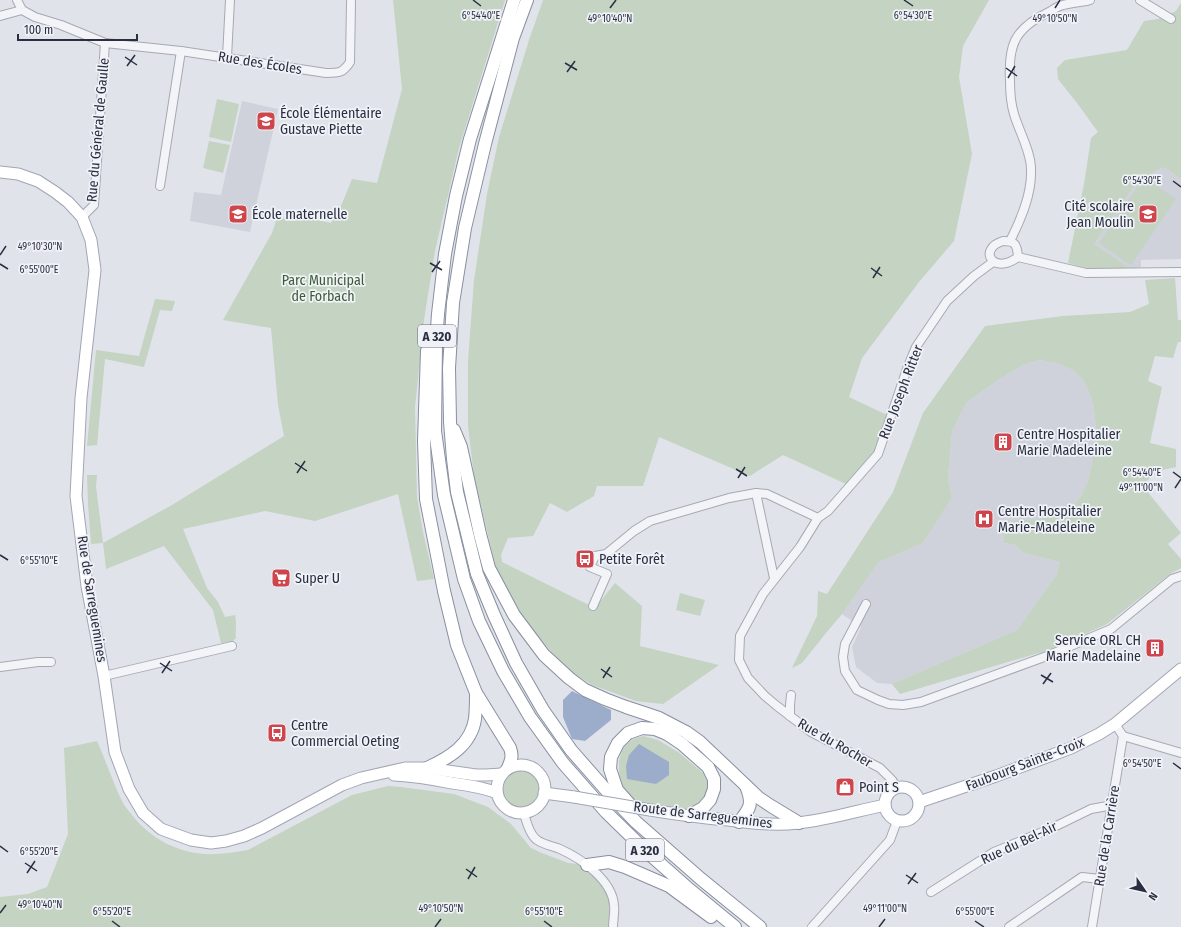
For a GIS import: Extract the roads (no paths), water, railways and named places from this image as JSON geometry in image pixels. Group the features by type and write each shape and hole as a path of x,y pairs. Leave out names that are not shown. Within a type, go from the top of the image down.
{"highway":[{"name":"A 320","path":"514,0 470,139 456,196 445,254 438,314 436,343 435,431 444,495 464,579 479,621 503,671 530,717 563,763 606,812 647,852 735,927"},
{"name":"A 320","path":"527,0 514,38 485,144 465,228 454,303 449,368 450,422 453,459 457,492 477,574 516,663 543,710 572,750 636,822 702,880 760,927"},
{"path":"438,314 427,351 424,440 426,498 444,591 457,645 476,693 512,753 511,760 505,771"},
{"path":"450,422 461,447 489,568 514,615 544,655 584,690 626,707 659,718 686,732 700,742 746,786 771,806 799,823"},
{"path":"425,773 455,752 465,742 474,720 476,693"},
{"path":"636,822 635,811 618,790 610,769 611,757 618,743 628,733 642,728 655,729 668,734 708,767 714,779 714,789 710,800 703,808 689,816"},
{"path":"739,822 750,805 751,797 746,786"},
{"path":"587,865 609,862 625,867 669,886 725,927"}],"main road":[{"name":"Rue de Sarreguemines","path":"0,172 18,174 38,181 60,195 82,217 91,240 95,270 81,398 76,496 87,586 104,676 115,752 129,789 143,813 161,829 191,840 211,843 226,841 244,836 262,828 342,785 361,778 405,768 425,773"},
{"name":"Faubourg Sainte-Croix","path":"919,802 996,776 1071,748 1115,724 1181,669"},
{"path":"425,773 486,775 505,771 515,765 531,767 537,771 542,778 544,785 542,800 538,806 524,813 517,813 504,806 499,800 497,794 497,783 505,771"},
{"path":"425,773 489,790 497,794"},
{"path":"907,787 915,793 919,802 918,811 913,818 906,821 897,821 888,815 885,805 886,797 890,791 897,788 907,787"},
{"name":"Route de Sarreguemines","path":"544,793 689,816 739,822 778,824 826,819 885,805"}],"street":[{"path":"0,16 22,10 17,0"},
{"path":"227,57 230,0"},
{"path":"1010,241 1018,225 1028,195 1031,180 1031,167 1029,154 1013,112 1010,86 1010,53 1024,28 1035,19 1049,12 1062,2 1090,0"},
{"path":"1140,0 1171,19"},
{"name":"Rue des Écoles","path":"105,43 181,51 326,73 339,73 345,70 350,62 351,2"},
{"name":"Rue du Général de Gaulle","path":"22,10 35,17 61,25 105,43 94,205 82,217"},
{"path":"160,186 181,51"},
{"path":"1010,241 1015,244 1018,249 1018,257 1013,261 999,264 993,262 990,252 996,243 1010,241"},
{"path":"1018,257 1086,273 1181,272"},
{"name":"Rue Joseph Ritter","path":"878,454 916,347 947,301 974,276 993,262"},
{"name":"Rue du Rocher","path":"878,454 828,511 818,518 800,547 774,578 763,594 740,636 739,660 748,678 777,706 811,732 880,768 892,780 897,788"},
{"path":"593,606 607,574 590,567 595,556 606,554 634,531 650,521 729,498 756,493 767,494 818,518"},
{"path":"756,493 774,578"},
{"path":"866,604 845,644 843,657 845,671 857,690 889,704 903,705 921,702 1048,656 1111,629 1172,579 1181,576"},
{"path":"104,676 232,646"},
{"path":"0,667 38,662 51,662"},
{"path":"777,706 791,695 790,716"},
{"path":"1115,724 1123,736 1181,753"},
{"name":"Rue de la Carrière","path":"1092,927 1123,736"},
{"name":"Rue du Bel-Air","path":"931,892 994,852 1052,828 1092,809 1113,805"},
{"path":"524,813 528,827 536,840 560,849 577,858 587,865 609,888 614,905 613,927"},
{"path":"812,927 890,840 897,821"},
{"path":"1009,927 1082,877 1100,879"}],"water":[{"path":"572,691 611,710 611,720 585,741 572,739 563,717 563,700"},
{"path":"639,744 669,762 669,775 656,784 627,779 626,766 629,755"}],"place":[{"name":"École Élémentaire Gustave Piette","path":"266,121"},
{"name":"École maternelle","path":"238,214"},
{"name":"Cité scolaire Jean Moulin","path":"1148,214"},
{"name":"Centre Hospitalier Marie Madeleine","path":"1003,442"},
{"name":"Centre Hospitalier Marie-Madeleine","path":"984,519"},
{"name":"Petite Forêt","path":"585,559"},
{"name":"Super U","path":"281,578"},
{"name":"Service ORL CH Marie Madelaine","path":"1155,648"},
{"name":"Centre Commercial Oeting","path":"277,733"},
{"name":"Point S","path":"845,787"}],"park label":[{"name":"Parc Municipal de Forbach","path":"323,288"}]}
